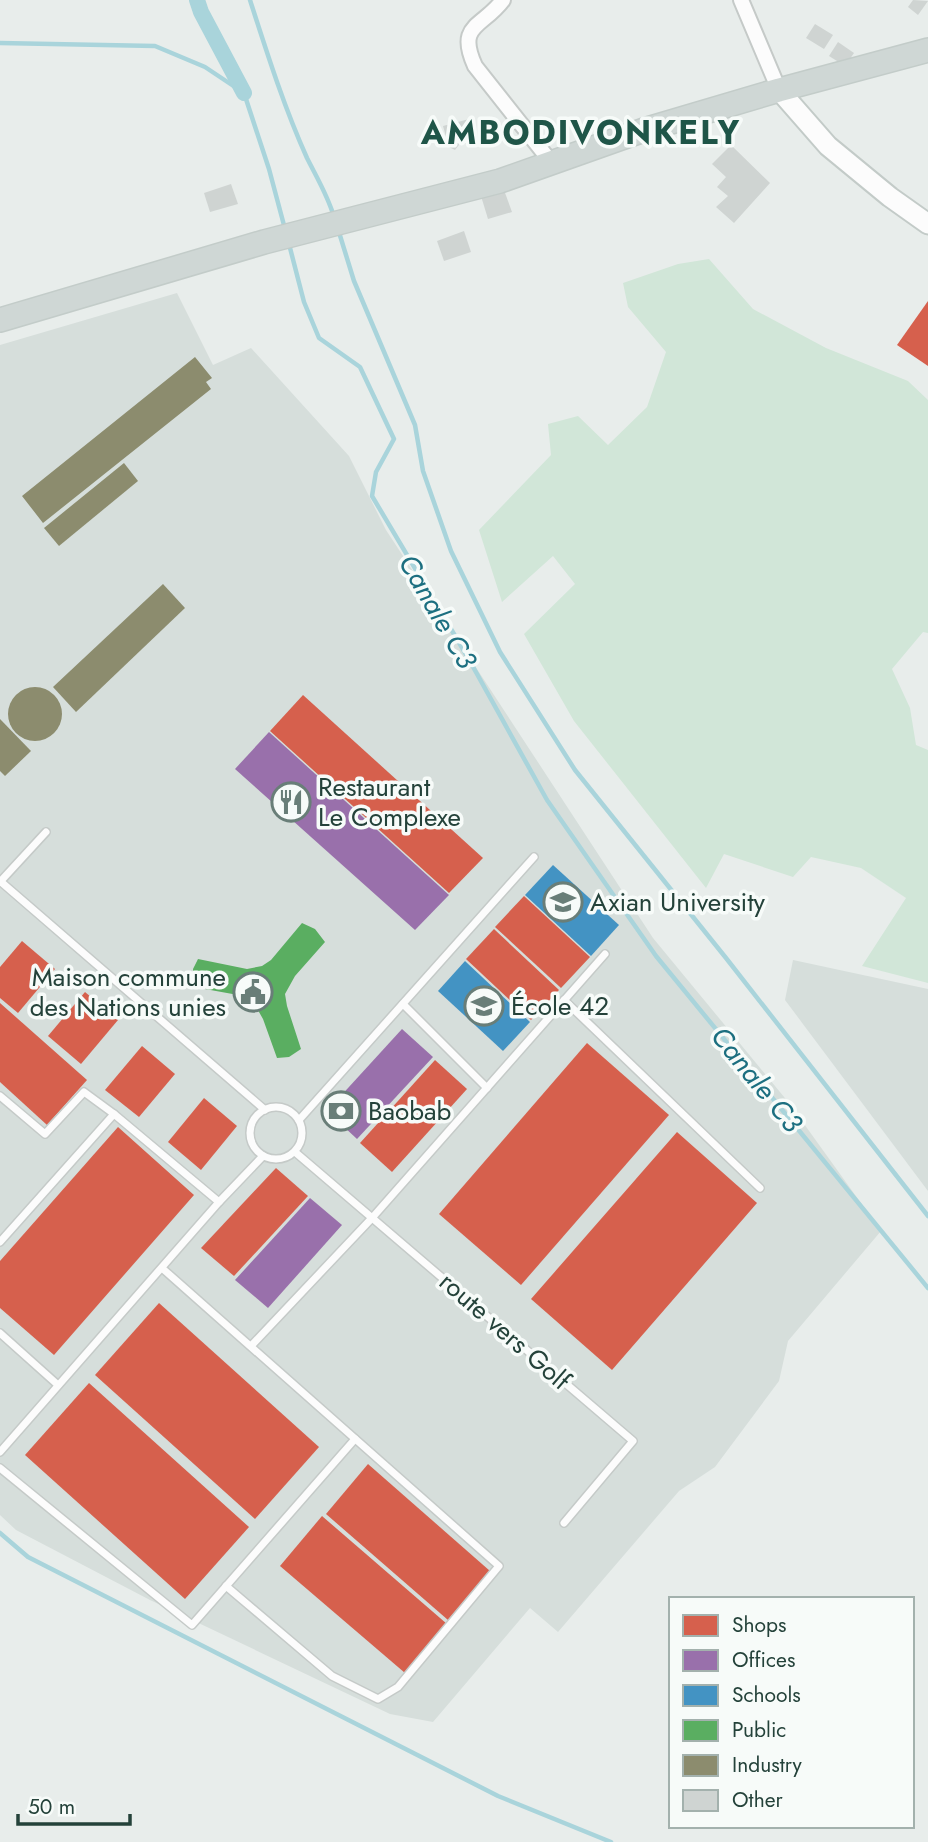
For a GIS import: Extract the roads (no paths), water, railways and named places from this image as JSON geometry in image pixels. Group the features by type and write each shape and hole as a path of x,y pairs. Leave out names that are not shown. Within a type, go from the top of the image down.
{"main road":[{"path":"0,320 264,242 500,181 644,130 928,50"},
{"path":"779,90 828,146 928,224"}],"street":[{"path":"503,0 495,11 475,25 467,48 475,66 551,162"},
{"path":"741,0 779,90"}],"lane":[{"path":"46,832 0,882 265,1110"},
{"path":"299,1120 534,857"},
{"path":"251,1346 372,1218 605,954"},
{"path":"564,1000 760,1188"},
{"path":"403,1004 487,1088"},
{"path":"0,1096 45,1135 85,1092 219,1202"},
{"path":"282,1107 299,1120 303,1135 295,1152 279,1160 262,1156 253,1146 250,1129 253,1120 265,1110 282,1107"},
{"path":"0,1242 114,1114"},
{"name":"route vers Golf","path":"295,1152 632,1441 564,1523"},
{"path":"0,1452 262,1156"},
{"path":"163,1269 499,1566 398,1687 378,1699 332,1676 226,1586"},
{"path":"0,1333 58,1385"},
{"path":"0,1468 192,1625 355,1439"}],"waterway":[{"path":"197,0 244,93"},
{"path":"250,0 291,119 334,217"},
{"name":"Canale C3","path":"0,43 155,46 205,67 244,93 285,229"},
{"path":"338,229 354,281 415,425 423,471 451,551 500,652 575,770 928,1216"},
{"name":"Canale C3","path":"289,244 304,302 319,338 360,367 394,439 376,472 372,496 467,656 547,800 656,956 928,1288"},
{"path":"0,1533 28,1557 498,1796 611,1842"}],"place":[{"name":"Restaurant Le Complexe","path":"291,802"},
{"name":"Axian University","path":"563,902"},
{"name":"Maison commune des Nations unies","path":"253,992"},
{"name":"École 42","path":"484,1006"},
{"name":"Baobab","path":"341,1111"}],"district":[{"name":"AMBODIVONKELY","path":"581,132"}]}
